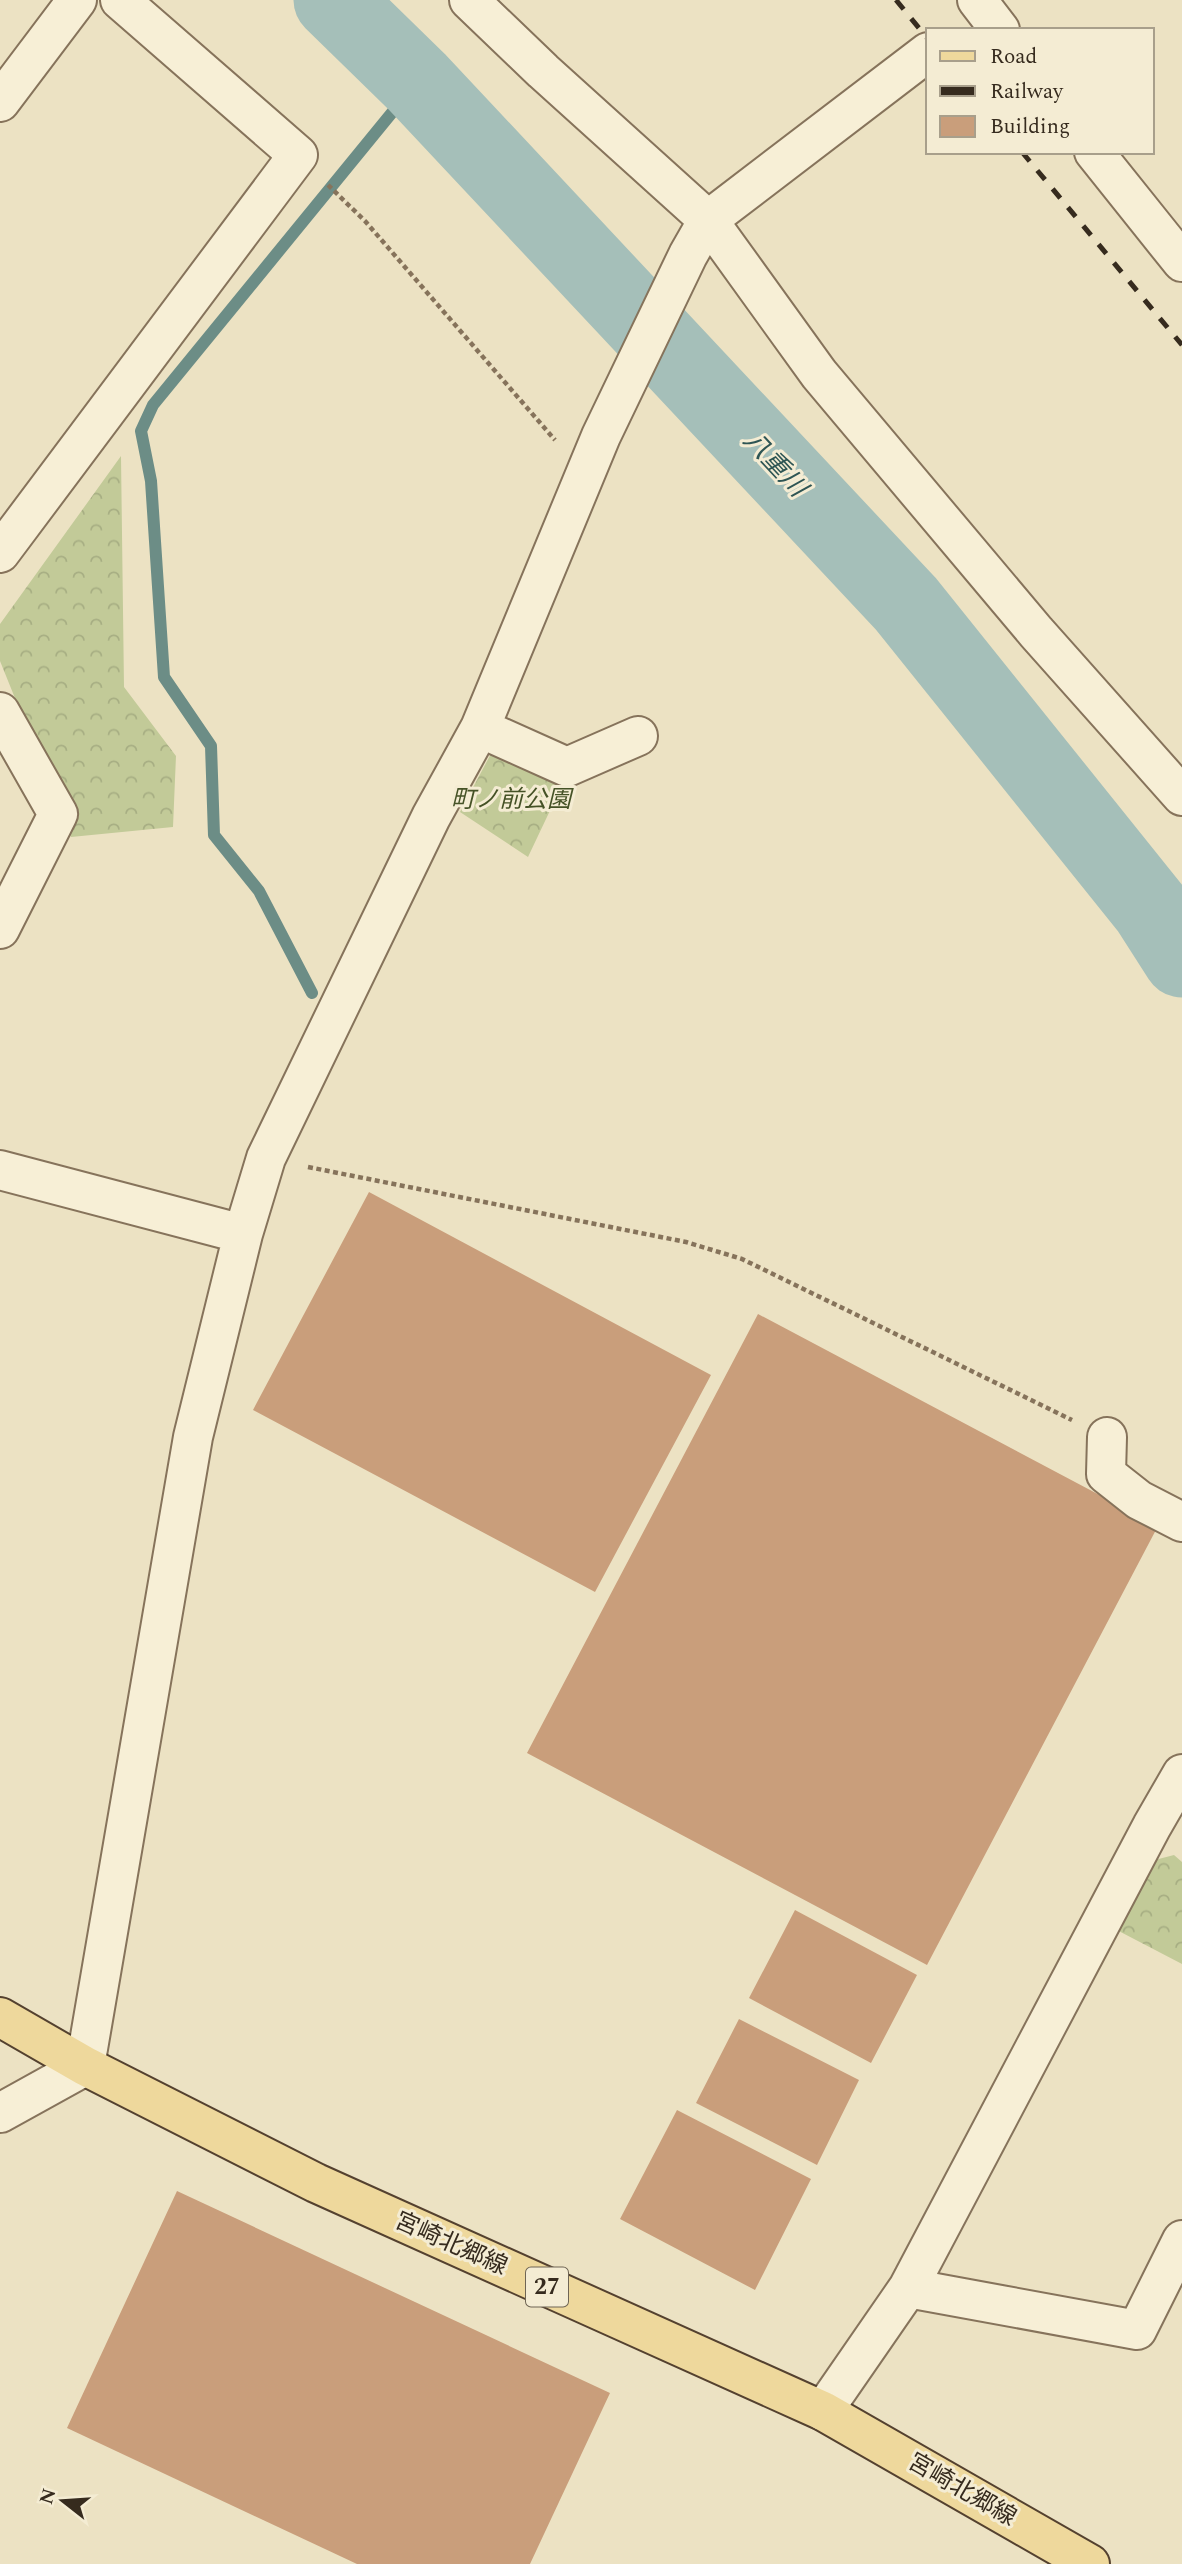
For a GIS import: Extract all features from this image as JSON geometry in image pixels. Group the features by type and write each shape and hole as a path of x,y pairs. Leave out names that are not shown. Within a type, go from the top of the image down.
{"main road":[{"name":"宮崎北郷線","path":"0,2017 86,2066 316,2183 823,2411 1090,2564"}],"street":[{"path":"0,102 77,0"},
{"path":"0,553 298,155 120,0"},
{"path":"469,0 543,71 708,220 820,374 1036,632 1182,796"},
{"path":"0,2113 86,2066 193,1437 243,1234 266,1158 431,817 480,728 601,436 688,255 708,220 926,53"},
{"path":"1096,154 1182,262"},
{"path":"0,712 58,814 0,929"},
{"path":"480,728 567,767 638,736"},
{"path":"0,1170 243,1234"},
{"path":"1107,1437 1106,1474 1139,1500 1182,1522"},
{"path":"823,2411 908,2288 1167,1833 1182,1774"},
{"path":"908,2288 1137,2330 1182,2240"}],"path":[{"path":"298,155 365,221 585,474"},
{"path":"266,1158 686,1242 742,1259 1107,1437"}],"green space":[{"path":"121,456 124,687 176,756 173,827 71,837 0,661 0,624"},
{"name":"町ノ前公園","path":"494,748 564,781 528,857 460,812"},
{"path":"1174,1855 1182,1862 1182,1964 1111,1927 1147,1862"}],"building":[{"path":"369,1192 711,1375 595,1592 253,1410"},
{"path":"758,1314 1158,1526 927,1965 527,1753"},
{"path":"795,1910 917,1975 871,2063 749,1998"},
{"path":"739,2019 859,2080 817,2165 696,2103"},
{"path":"677,2110 811,2179 755,2290 620,2219"},
{"path":"177,2191 610,2393 530,2564 357,2564 67,2428"}],"waterway":[{"name":"八重川","path":"333,0 417,82 906,604 1150,908 1182,958"},
{"path":"312,993 259,891 214,835 211,746 164,677 151,481 141,431 153,405 417,82"}],"railway":[{"path":"896,0 926,37"},
{"path":"1024,154 1182,345"}]}
